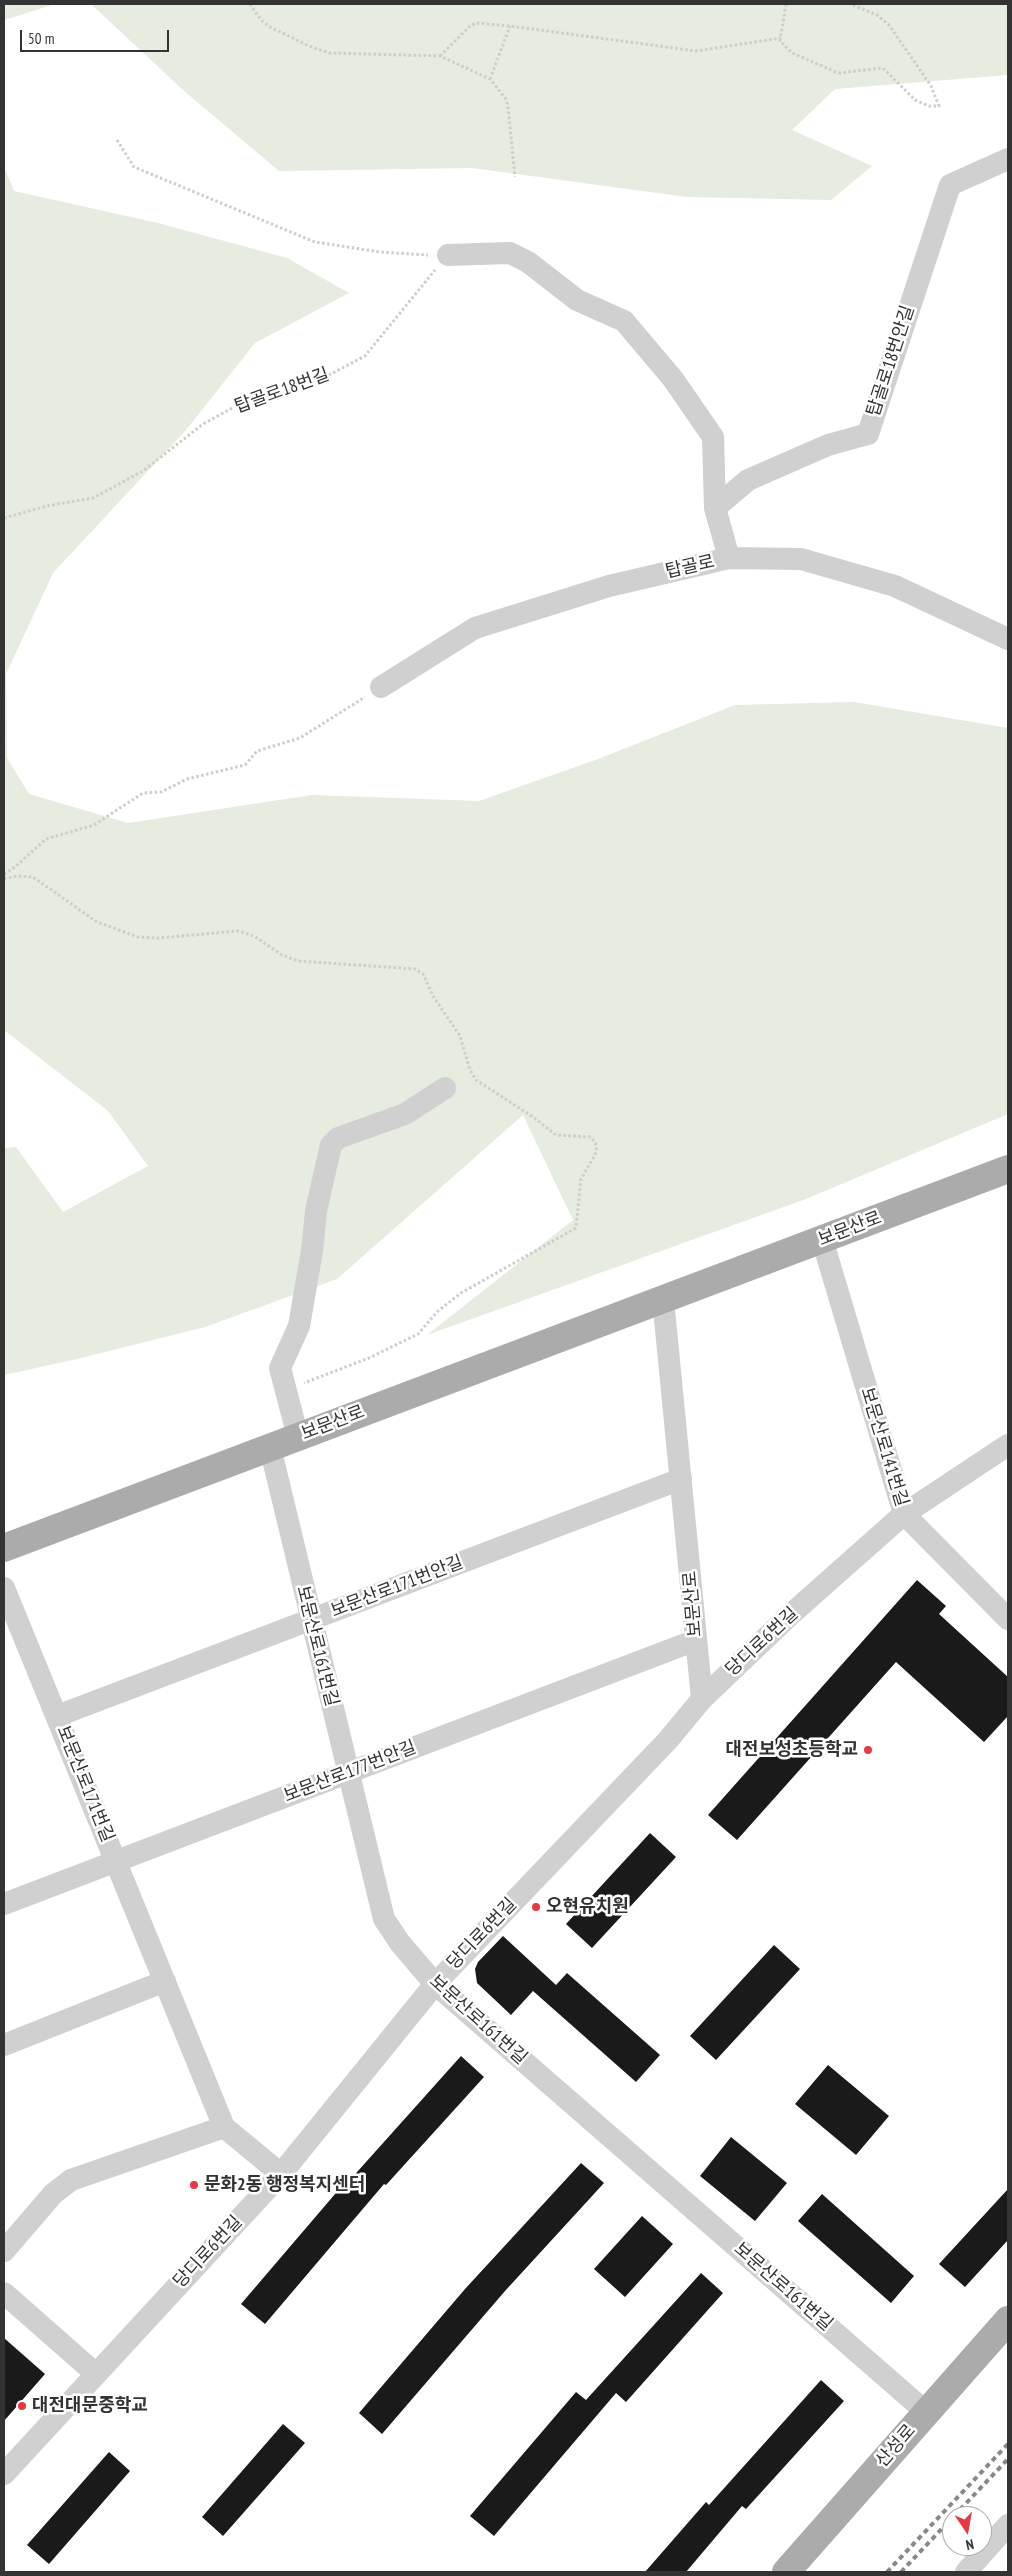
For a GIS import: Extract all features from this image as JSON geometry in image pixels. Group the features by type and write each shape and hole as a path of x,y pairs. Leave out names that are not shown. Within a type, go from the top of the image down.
{"main road":[{"name":"보문산로","path":"4,1548 1008,1169"},
{"name":"산성로","path":"786,2572 1008,2320"}],"street":[{"name":"탑골로18번안길","path":"715,508 748,480 828,445 868,434 950,185 1008,159"},
{"path":"448,255 510,254 528,262 577,300 624,321 673,379 713,437 715,508 729,558"},
{"name":"탑골로","path":"381,687 475,628 609,586 729,558 801,559 895,586 1008,639"},
{"path":"298,1437 280,1368 299,1326 312,1251 316,1211 331,1145 338,1138 406,1114 445,1088"},
{"name":"보문산로141번길","path":"822,1239 904,1514 1007,1616"},
{"name":"보문산로","path":"663,1299 702,1699"},
{"name":"당디로6번길","path":"4,2474 281,2174 435,1984 668,1740 702,1699 789,1616 904,1514 1008,1445"},
{"name":"보문산로161번길","path":"270,1447 310,1620 384,1919 400,1944 435,1984 926,2412"},
{"name":"보문산로171번안길","path":"57,1716 681,1479"},
{"name":"보문산로171번길","path":"4,1588 224,2128 281,2174"},
{"name":"보문산로177번안길","path":"4,1904 696,1640"},
{"path":"4,2045 165,1981"},
{"path":"4,2251 53,2194 71,2180 224,2128"},
{"path":"4,2294 96,2374"},
{"path":"966,2572 1008,2525"}],"path":[{"path":"250,4 261,20 270,27 309,46 329,53 440,56 490,80 506,99 508,106 515,176"},
{"path":"786,4 780,41 792,53 830,71 846,74 873,68 883,68 915,100 929,106 939,106 930,86 889,25 877,15 850,4"},
{"path":"440,56 470,26 476,24 510,26 696,51 782,38"},
{"path":"490,80 510,26"},
{"path":"117,140 134,167 316,242 380,252 448,255"},
{"name":"탑골로18번길","path":"4,518 47,506 93,498 143,471 203,424 247,400 283,387 329,375 364,356 448,255"},
{"path":"4,874 46,840 94,825 143,793 161,792 187,779 244,765 258,752 300,738 381,687"},
{"path":"4,879 17,876 33,877 97,922 138,937 159,938 238,932 254,936 282,955 298,961 415,969 423,974 433,996 460,1036 476,1080 533,1117 556,1135 591,1137 597,1146 595,1155 581,1179 576,1228 462,1293 438,1311 418,1334 369,1358 285,1389"}],"shaded area":[{"path":"4,4 55,4 4,20"},
{"path":"91,4 1008,4 1008,75 835,89 792,130 872,166 831,200 687,197 472,168 279,171 183,90"},
{"path":"4,167 14,191 158,223 287,258 349,293 255,343 186,430 53,573 6,674 7,758 29,794 128,823 312,795 479,801 598,759 735,705 854,702 1008,728 1008,1114 806,1199 427,1335 573,1220 523,1115 337,1279 205,1327 4,1375 4,1148 16,1147 63,1212 148,1166 108,1111 4,1030"}],"building":[{"path":"917,1580 946,1606 939,1614 1008,1677 1008,1716 984,1742 896,1662 737,1840 708,1815"},
{"path":"650,1833 676,1857 592,1948 566,1924"},
{"path":"503,1936 556,1985 567,1973 660,2055 636,2082 533,1991 511,2015 477,1983 475,1969 478,1962"},
{"path":"774,1945 800,1969 716,2060 690,2036"},
{"path":"461,2056 484,2077 386,2185 384,2184 265,2324 241,2304 347,2180 349,2181"},
{"path":"828,2065 889,2116 856,2155 795,2104"},
{"path":"731,2137 787,2183 755,2221 700,2176"},
{"path":"581,2163 604,2183 505,2291 382,2434 359,2413 465,2289"},
{"path":"1008,2189 1008,2240 965,2287 939,2264"},
{"path":"822,2194 914,2276 891,2303 798,2221"},
{"path":"642,2216 673,2244 625,2297 594,2269"},
{"path":"701,2273 723,2293 626,2402 616,2393 494,2536 470,2516 576,2392 586,2400"},
{"path":"4,2338 45,2374 4,2421"},
{"path":"821,2380 844,2401 746,2509 742,2506 686,2572 645,2572 706,2502 709,2505"},
{"path":"283,2424 305,2443 223,2536 202,2517"},
{"path":"109,2452 130,2471 49,2564 27,2545"}],"railway":[{"path":"887,2572 1008,2444"},
{"path":"963,2506 1008,2459"},
{"path":"901,2572 942,2529"}],"place":[{"name":"대전보성초등학교","path":"868,1750"},
{"name":"오현유치원","path":"536,1907"},
{"name":"문화2동 행정복지센터","path":"194,2185"},
{"name":"대전대문중학교","path":"22,2406"}]}
